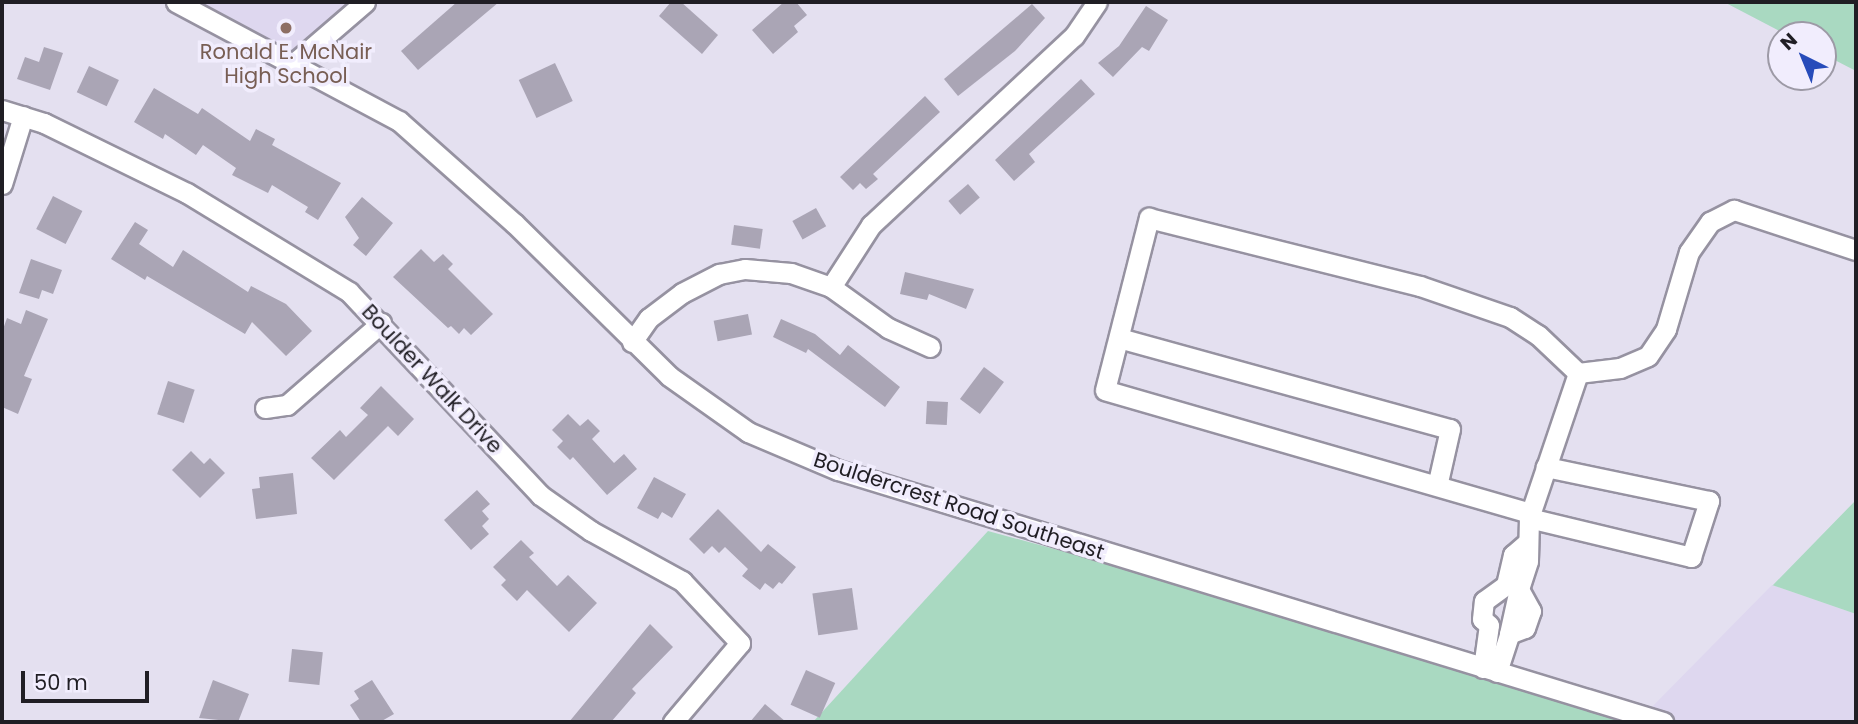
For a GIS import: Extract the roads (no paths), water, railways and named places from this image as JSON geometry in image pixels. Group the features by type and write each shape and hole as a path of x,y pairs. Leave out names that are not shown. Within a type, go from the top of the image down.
{"street":[{"name":"Bouldercrest Road Southeast","path":"176,2 399,121 522,231 632,342 706,406 748,432 838,470 1663,722"},
{"path":"293,64 365,2"},
{"path":"831,287 847,256 897,197 1074,36 1097,2"},
{"name":"Boulder Walk Drive","path":"2,110 23,116 187,193 349,292 540,495 592,531 682,581 740,643 673,722"},
{"path":"2,184 23,116"},
{"path":"1578,373 1620,368 1648,356 1666,329 1689,251 1710,222 1734,210 1856,250"},
{"path":"1546,467 1709,501 1690,557 1529,516 1437,486 1105,390 1149,218 1420,286 1510,317 1538,335 1578,373"},
{"path":"632,342 649,318 719,274 745,270 792,273 831,287 888,328 930,347"},
{"path":"265,408 287,405 381,323"},
{"path":"1119,338 1450,429 1437,486"},
{"path":"1490,670 1509,634 1512,587 1528,561 1529,516 1578,373"},
{"path":"1490,670 1489,625 1482,619 1484,601 1512,587"}],"place":[{"name":"Ronald E. McNair High School","path":"286,28"}]}
